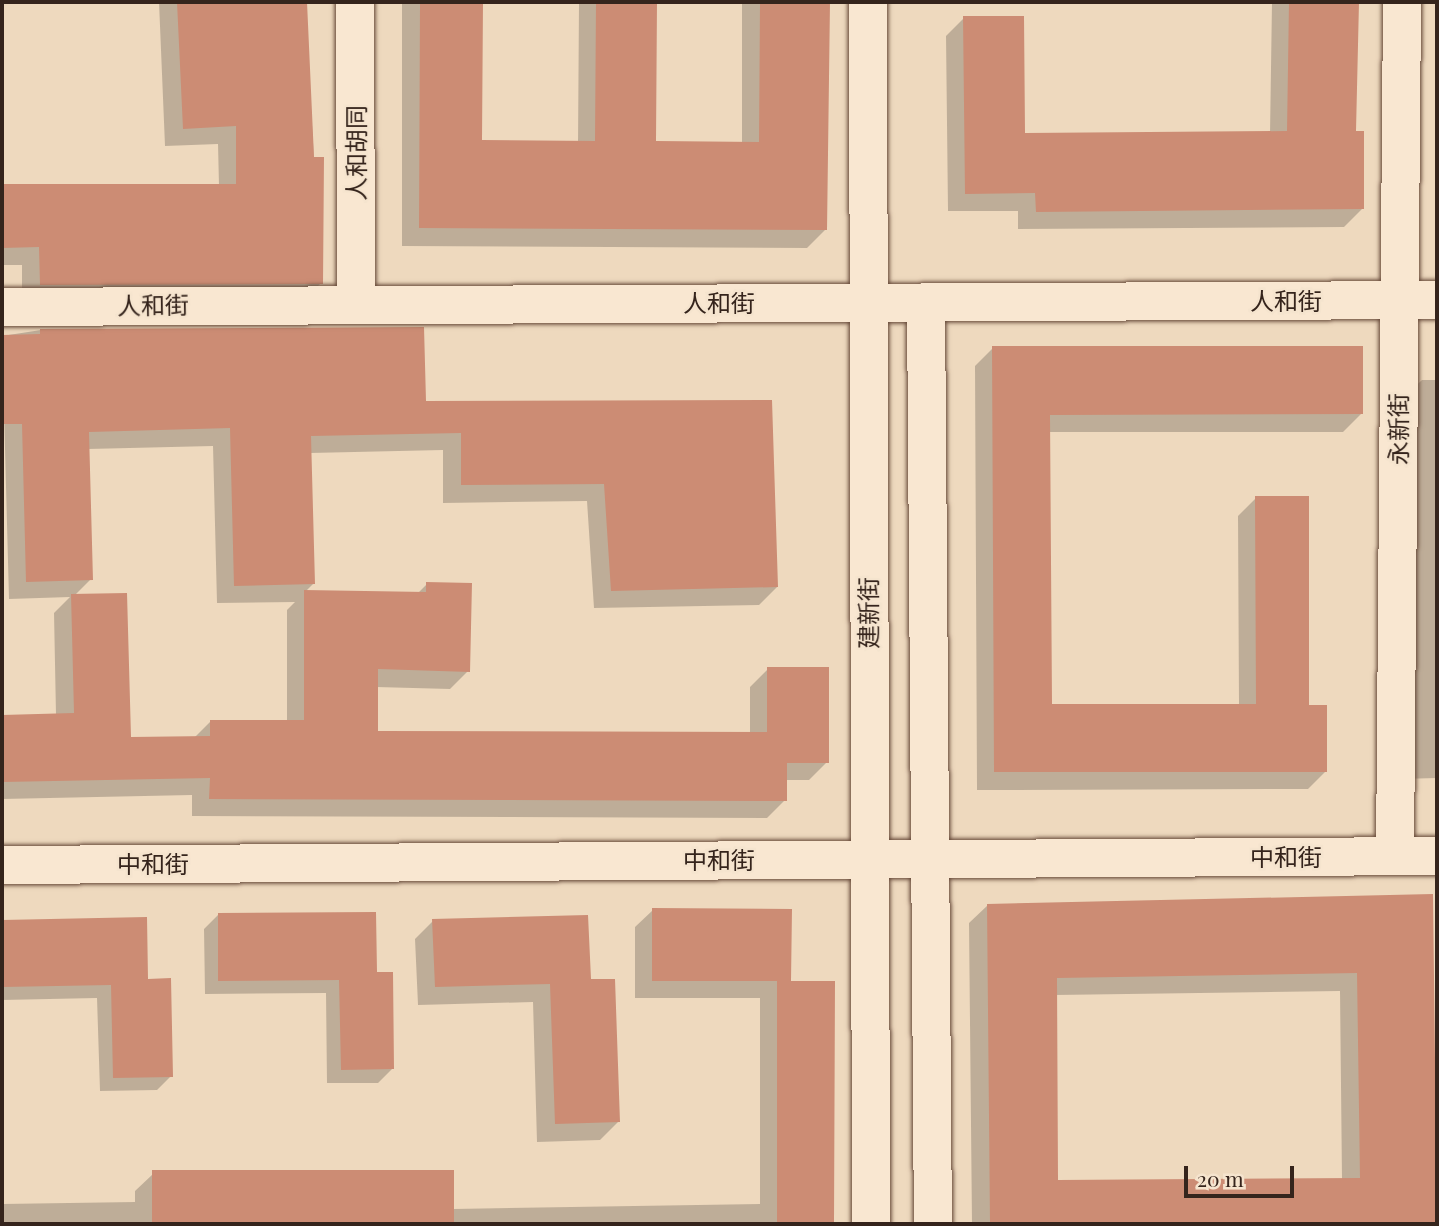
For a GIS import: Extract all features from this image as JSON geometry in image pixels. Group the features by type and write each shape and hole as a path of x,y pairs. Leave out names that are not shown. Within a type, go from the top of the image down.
{"street":[{"name":"人和胡同","path":"355,2 356,303"},
{"name":"建新街","path":"868,2 867,859 870,1224"},
{"name":"永新街","path":"1395,856 1402,2"},
{"name":"人和街","path":"2,307 356,303 1437,300"},
{"path":"926,302 933,1224"},
{"name":"中和街","path":"2,865 1437,856"}],"building":[{"path":"177,2 307,2 314,157 324,157 323,284 40,285 39,247 2,248 2,184 236,184 236,126 183,129"},
{"path":"420,2 483,2 482,140 595,141 596,2 657,2 656,141 759,142 760,2 830,2 827,230 419,228"},
{"path":"1289,2 1359,2 1356,131 1364,131 1364,209 1036,212 1035,193 965,194 963,16 1024,16 1025,133 1287,131"},
{"path":"424,327 426,401 772,400 778,587 611,591 604,484 461,485 461,433 311,436 315,584 234,586 230,428 89,432 93,580 26,582 22,424 2,424 2,335 40,334 40,329"},
{"path":"992,346 1363,346 1363,414 1050,415 1052,704 1256,704 1255,496 1309,496 1309,705 1327,705 1327,772 994,772"},
{"path":"426,582 472,583 470,672 378,669 378,731 767,732 767,667 829,667 829,763 787,763 787,801 209,799 210,778 2,782 2,715 74,713 71,594 127,593 131,737 210,736 210,720 304,720 304,590 426,592"},
{"path":"1433,894 1437,1224 990,1224 987,904","holes":["1357,973 1360,1178 1058,1180 1057,978"]},
{"path":"652,908 792,909 791,981 835,981 834,1224 777,1224 777,981 652,981"},
{"path":"376,912 377,972 393,972 394,1069 341,1070 339,980 218,981 218,913"},
{"path":"588,915 591,979 615,979 620,1122 555,1124 550,984 435,987 432,919"},
{"path":"147,917 148,979 171,978 173,1077 113,1078 111,985 2,987 2,920"},
{"path":"152,1170 454,1170 454,1224 152,1224"}]}
